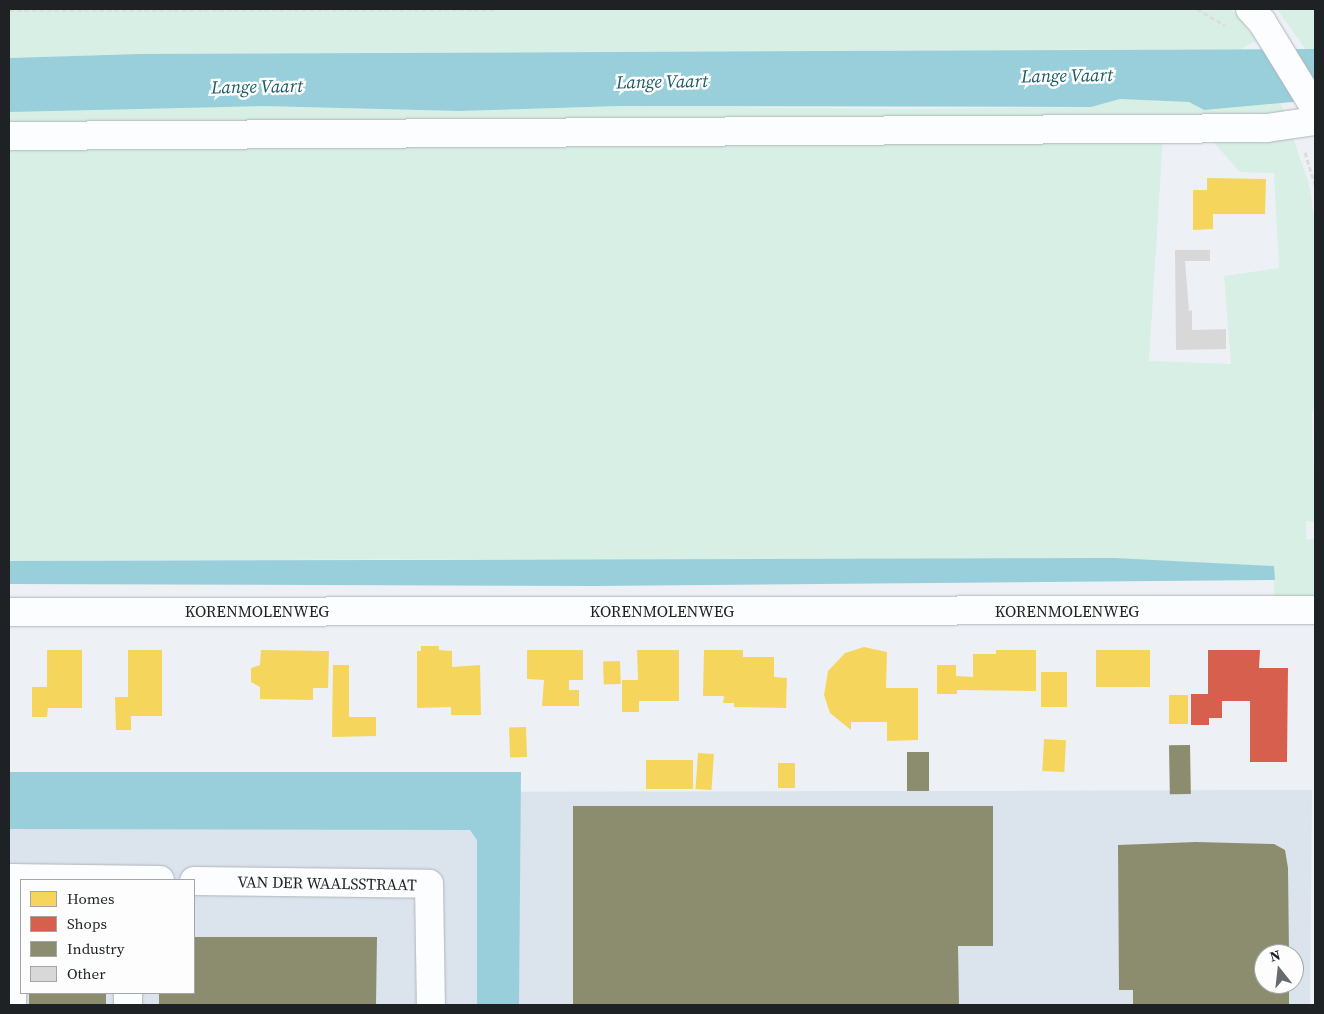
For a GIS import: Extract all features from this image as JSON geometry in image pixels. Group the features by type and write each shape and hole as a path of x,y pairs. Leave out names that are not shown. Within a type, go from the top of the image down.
{"street":[{"path":"1256,15 1315,108"},
{"path":"9,136 1257,128 1315,121"},
{"name":"KORENMOLENWEG","path":"9,612 1315,610"},
{"path":"12,1005 11,878 69,879"},
{"name":"VAN DER WAALSSTRAAT","path":"195,881 429,884 431,1005"}],"path":[{"path":"9,10 496,9"}],"shaded area":[{"path":"1312,790 1310,1005 9,1005 9,793"}],"green space":[{"path":"9,9 1231,9 1257,40 1241,49 139,54 9,58"},
{"path":"1277,9 1315,9 1315,49 1306,50"},
{"path":"1120,99 1189,102 1204,110 1280,101 1287,120 9,127 9,112 127,107 262,106 459,111 620,106 904,109 1091,107"},
{"path":"1163,137 1149,361 1231,364 1224,276 1279,268 1274,173 1240,172 1209,137 1293,138 1309,184 1315,224 1315,400 1312,414 1315,522 1306,521 1306,539 1315,539 1315,599 1274,598 1274,566 447,559 9,561 9,144"}],"water":[{"name":"Lange Vaart","path":"1315,49 1315,100 1204,110 1189,102 1120,99 1091,107 620,106 459,111 262,106 9,112 9,58 139,54"},
{"path":"1114,558 1274,566 1275,580 595,586 9,584 9,561"},
{"path":"9,772 521,772 519,1005 477,1005 477,840 470,830 9,829"}],"building: Homes":[{"path":"1207,178 1266,179 1265,214 1213,214 1213,229 1193,230 1193,190 1207,190"},
{"path":"421,646 439,646 439,650 452,651 452,667 480,665 481,715 451,715 451,707 417,708 417,651 421,651"},
{"path":"864,647 887,652 886,688 918,688 918,740 887,741 887,722 851,722 851,730 830,713 824,695 828,671 845,653"},
{"path":"47,650 82,650 82,708 48,708 47,717 32,717 32,687 47,687"},
{"path":"128,650 162,650 162,716 131,716 131,730 116,730 115,697 128,697"},
{"path":"261,650 329,651 328,688 313,688 313,700 260,699 260,687 251,682 251,668 260,665"},
{"path":"527,650 583,650 583,680 569,680 569,690 579,690 579,706 542,706 544,680 527,679"},
{"path":"637,650 679,650 679,701 639,701 639,712 622,712 622,680 638,680"},
{"path":"704,650 743,650 743,657 774,657 774,677 787,678 786,708 734,707 734,703 723,703 724,696 703,696"},
{"path":"996,650 1036,650 1036,691 957,690 957,694 937,694 937,665 956,665 956,676 973,677 973,654 996,654"},
{"path":"1096,650 1150,650 1150,687 1096,687"},
{"path":"620,661 621,684 604,685 603,662"},
{"path":"333,665 349,665 349,717 376,717 376,736 332,737"},
{"path":"1041,672 1067,672 1067,707 1041,707"},
{"path":"1169,695 1188,695 1188,724 1169,724"},
{"path":"526,727 527,757 510,758 509,728"},
{"path":"1044,739 1066,740 1064,772 1042,771"},
{"path":"698,753 714,754 711,790 695,789"},
{"path":"646,760 693,760 693,789 646,789"},
{"path":"778,763 795,763 795,788 778,788"}],"building: Shops":[{"path":"1208,650 1260,650 1259,668 1288,668 1287,762 1250,762 1250,701 1222,701 1222,718 1209,718 1209,725 1191,725 1191,694 1208,694"}],"building: Industry":[{"path":"1169,745 1190,745 1191,794 1170,794"},
{"path":"907,752 929,752 929,791 907,791"},
{"path":"573,806 993,806 993,946 958,946 959,1005 573,1005"},
{"path":"1196,842 1274,844 1285,850 1288,868 1289,944 1254,944 1254,994 1289,994 1289,1005 1133,1005 1133,990 1119,990 1118,845"},
{"path":"195,937 377,937 376,1005 159,1005 159,994 195,994"},
{"path":"29,994 106,994 106,1005 29,1005"}],"building: Other":[{"path":"1175,250 1210,250 1210,261 1185,261 1189,311 1192,310 1192,330 1226,329 1226,349 1176,350"}]}
